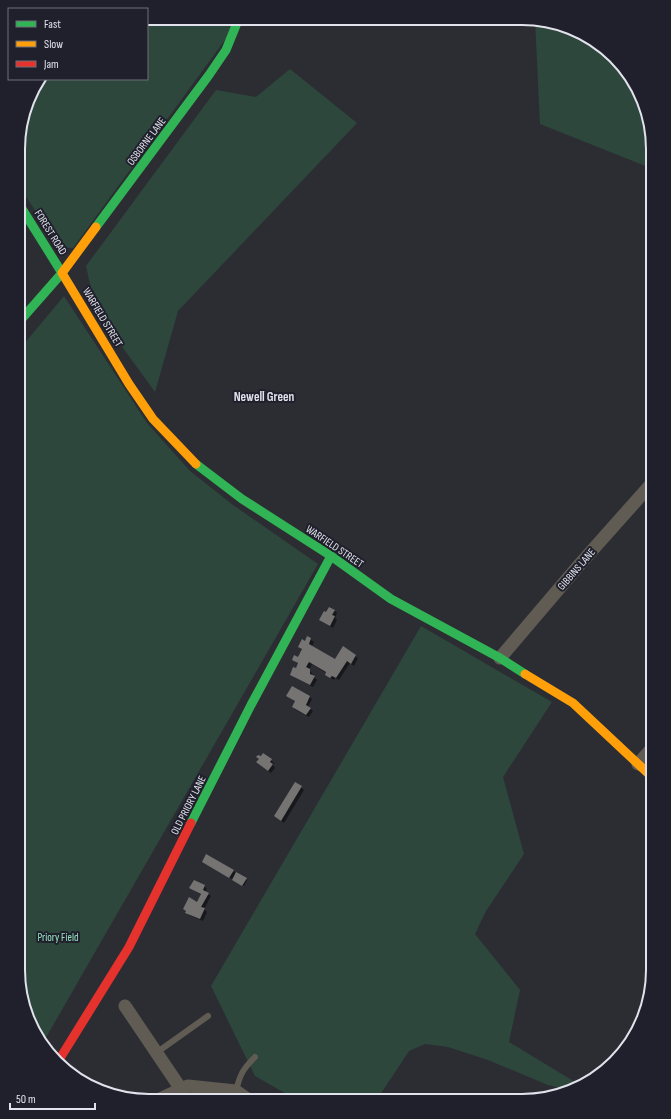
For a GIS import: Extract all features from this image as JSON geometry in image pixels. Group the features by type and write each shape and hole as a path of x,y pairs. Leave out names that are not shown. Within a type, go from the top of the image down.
{"main road":[{"name":"OSBORNE LANE","path":"62,273 209,75 226,50 236,25"},
{"name":"FOREST ROAD","path":"25,214 62,273"},
{"path":"25,315 62,273"},
{"name":"WARFIELD STREET","path":"62,273 129,384 158,424 199,468 242,499 331,556 391,599 500,658 573,703 646,771"},
{"name":"OLD PRIORY LANE","path":"61,1057 129,947 251,706 331,556"}],"street":[{"name":"GIBBINS LANE","path":"500,658 580,564 646,490"},
{"path":"638,764 646,755"},
{"path":"125,1006 181,1089"},
{"path":"171,1094 188,1086 236,1091 240,1094"}],"lane":[{"path":"156,1052 208,1016"},
{"path":"236,1091 238,1079 244,1069 255,1057"}],"green space":[{"path":"148,25 236,25 73,248 59,247 25,195 26,133 34,102 46,80 148,80"},
{"path":"535,26 554,29 569,34 584,42 610,61 629,87 637,102 644,125 646,166 540,124"},
{"path":"290,69 357,123 178,311 155,392 123,348 93,298 86,266 216,90 256,97"},
{"name":"Priory Field","path":"64,296 147,423 190,471 233,505 318,564 46,1038 34,1017 27,994 25,970 25,343"},
{"path":"421,626 552,702 503,777 524,854 486,911 475,934 520,990 509,1042 575,1082 559,1088 548,1085 488,1060 448,1047 425,1044 409,1051 381,1094 286,1094 255,1076 211,986"}],"building":[{"path":"329,607 335,610 332,615 335,616 330,626 319,620 324,611 326,612"},
{"path":"307,636 311,638 309,644 335,659 343,646 356,655 351,664 347,661 336,678 332,676 330,678 325,675 326,672 309,662 306,667 310,669 310,674 315,676 310,685 290,675 293,667 296,668 298,663 292,660 294,655 298,657 302,649 298,647 302,639 305,641"},
{"path":"292,686 310,696 306,705 311,708 306,715 292,707 295,701 286,696"},
{"path":"263,753 272,759 270,762 273,764 268,771 256,762 259,759 256,757 258,755 261,756"},
{"path":"295,782 302,786 281,821 274,816"},
{"path":"206,854 234,870 229,878 202,862"},
{"path":"236,872 247,878 242,886 232,880"},
{"path":"194,880 205,885 203,890 209,893 201,907 205,908 200,919 185,913 186,911 183,909 189,897 197,902 201,894 189,888"}],"traffic: fast":[{"path":"96,227 209,75 226,50 236,25"},
{"path":"25,214 62,273 25,315"},
{"path":"196,464 242,499 331,556 391,599 500,658 525,674"},
{"path":"191,823 251,705 331,556"}],"traffic: slow":[{"path":"96,227 62,273 129,384 153,419 196,464"},
{"path":"525,674 573,703 646,771"}],"traffic: jam":[{"path":"61,1057 129,947 191,823"}],"district":[{"name":"Newell Green","path":"264,396"}]}
